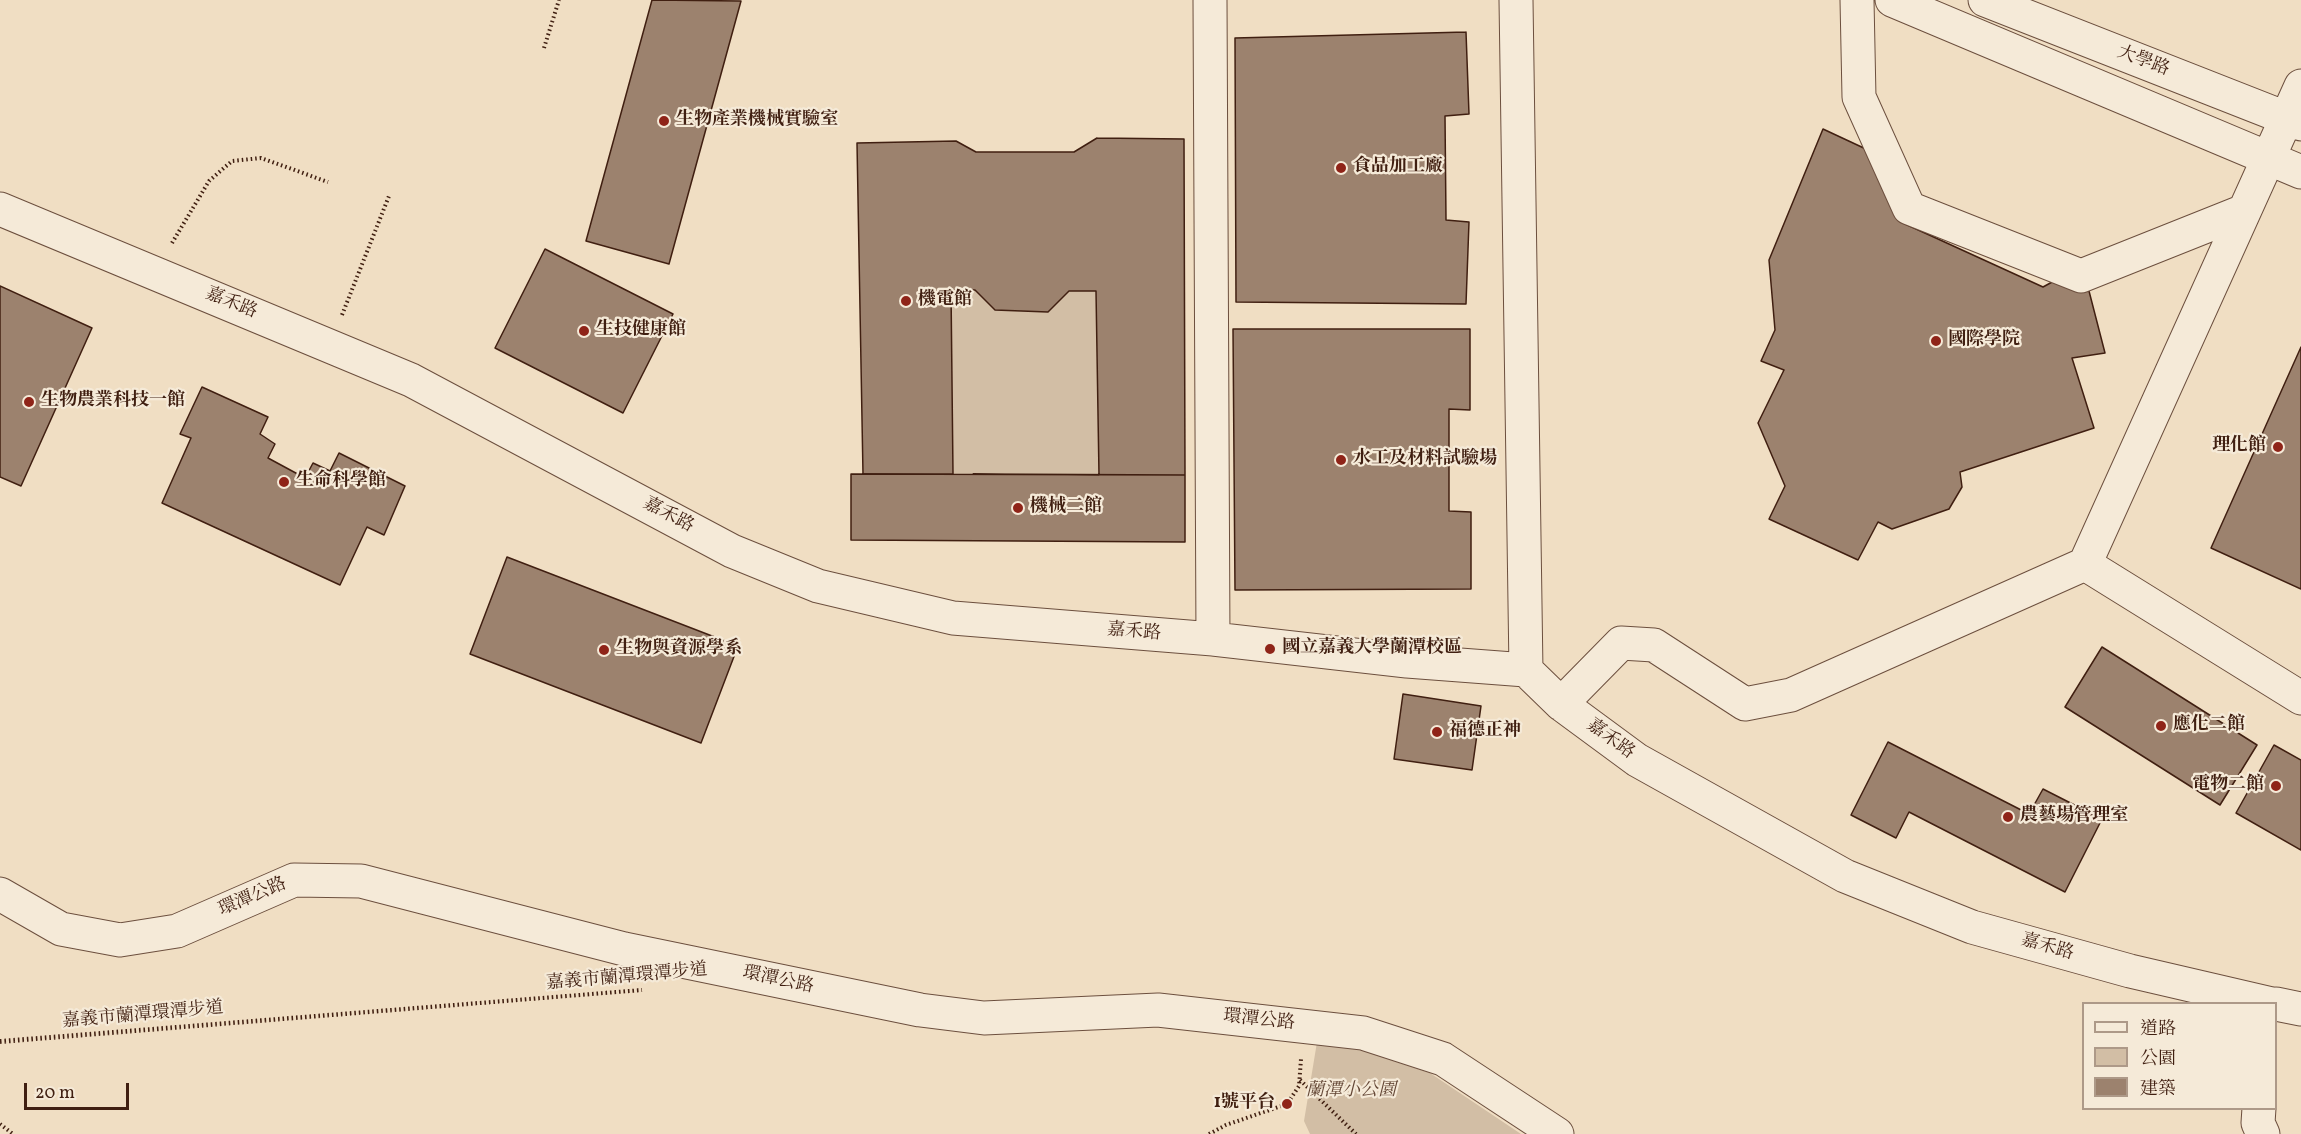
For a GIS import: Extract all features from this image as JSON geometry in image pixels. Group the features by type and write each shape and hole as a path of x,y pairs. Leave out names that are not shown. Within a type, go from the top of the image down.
{"street":[{"path":"1210,0 1213,639"},
{"path":"1515,0 1526,670"},
{"path":"1857,0 1859,97 1909,208 2081,276 2244,211"},
{"path":"1892,0 2301,172"},
{"name":"大學路","path":"1985,0 2293,120"},
{"path":"1561,704 1620,643 1654,645 1745,704 1791,695 2085,564 2267,158 2293,120 2301,86"},
{"name":"嘉禾路","path":"0,209 330,344 411,380 732,551 819,586 953,618 1213,639 1407,661 1526,670 1561,704 1637,760 1845,876 1972,927 2130,971 2262,1002"},
{"path":"2085,564 2301,698"},
{"name":"環潭公路","path":"0,894 61,929 120,940 177,931 294,880 361,881 624,949 920,1010 984,1018 1158,1010 1363,1033 1443,1059 1557,1134"},
{"name":"嘉禾路","path":"2277,1005 2301,1010"},
{"path":"2259,1110 2258,1123 2263,1134"}],"path":[{"path":"544,48 559,0"},
{"path":"154,272 209,181 232,161 261,158 328,183"},
{"path":"330,344 389,196"},
{"name":"嘉義市蘭潭環潭步道","path":"0,1041 653,989"},
{"path":"1299,1080 1356,1134"},
{"path":"1209,1134 1226,1125 1287,1104 1299,1086"},
{"path":"0,1124 13,1134"}],"green space":[{"path":"951,290 975,290 996,310 1048,312 1069,291 1096,291 1099,475 953,474"},
{"name":"蘭潭小公園","path":"1318,1036 1430,1073 1521,1134 1310,1134 1304,1121"}],"building":[{"name":"生物產業機械實驗室","path":"652,0 741,1 669,264 586,241"},
{"name":"食品加工廠","path":"1466,32 1469,114 1445,116 1446,220 1469,222 1466,304 1236,302 1235,38"},
{"name":"國際學院","path":"1823,129 1868,150 1903,223 2043,287 2054,281 2089,291 2105,353 2072,358 2094,428 1960,472 1962,487 1949,509 1892,529 1878,522 1858,560 1769,519 1785,486 1758,423 1784,370 1761,361 1775,330 1769,260"},
{"name":"機電館","path":"1097,138 1184,139 1185,475 1099,475 1096,291 1069,291 1048,312 995,310 975,290 951,290 953,474 863,474 857,143 956,141 976,152 1074,152"},
{"name":"生技健康館","path":"545,249 673,314 623,413 495,348"},
{"name":"生物農業科技一館","path":"0,286 92,328 21,486 0,477"},
{"name":"水工及材料試驗場","path":"1233,329 1470,329 1470,410 1449,409 1449,511 1471,512 1471,589 1235,590"},
{"name":"理化館","path":"2301,347 2301,589 2211,548"},
{"name":"生命科學館","path":"202,387 268,417 260,434 275,444 268,458 305,478 313,463 330,471 339,453 405,486 384,535 367,527 340,585 162,503 191,438 180,434"},
{"name":"機械二館","path":"851,474 1185,475 1185,542 851,540"},
{"name":"生物與資源學系","path":"507,557 738,646 701,743 470,654"},
{"name":"應化二館","path":"2102,647 2257,745 2220,805 2065,707"},
{"name":"福德正神","path":"1403,694 1481,706 1472,770 1394,759"},
{"name":"農藝場管理室","path":"1888,742 2029,814 2043,789 2102,819 2065,892 1909,812 1896,838 1851,815"},
{"name":"電物二館","path":"2274,745 2301,760 2301,850 2236,813"}],"place":[{"name":"生物產業機械實驗室","path":"664,121"},
{"name":"食品加工廠","path":"1341,168"},
{"name":"機電館","path":"906,301"},
{"name":"生技健康館","path":"584,331"},
{"name":"國際學院","path":"1936,341"},
{"name":"生物農業科技一館","path":"29,402"},
{"name":"理化館","path":"2278,447"},
{"name":"水工及材料試驗場","path":"1341,460"},
{"name":"生命科學館","path":"284,482"},
{"name":"機械二館","path":"1018,508"},
{"name":"國立嘉義大學蘭潭校區","path":"1270,649"},
{"name":"生物與資源學系","path":"604,650"},
{"name":"應化二館","path":"2161,726"},
{"name":"福德正神","path":"1437,732"},
{"name":"電物二館","path":"2276,786"},
{"name":"農藝場管理室","path":"2008,817"},
{"name":"1號平台","path":"1287,1104"}]}
